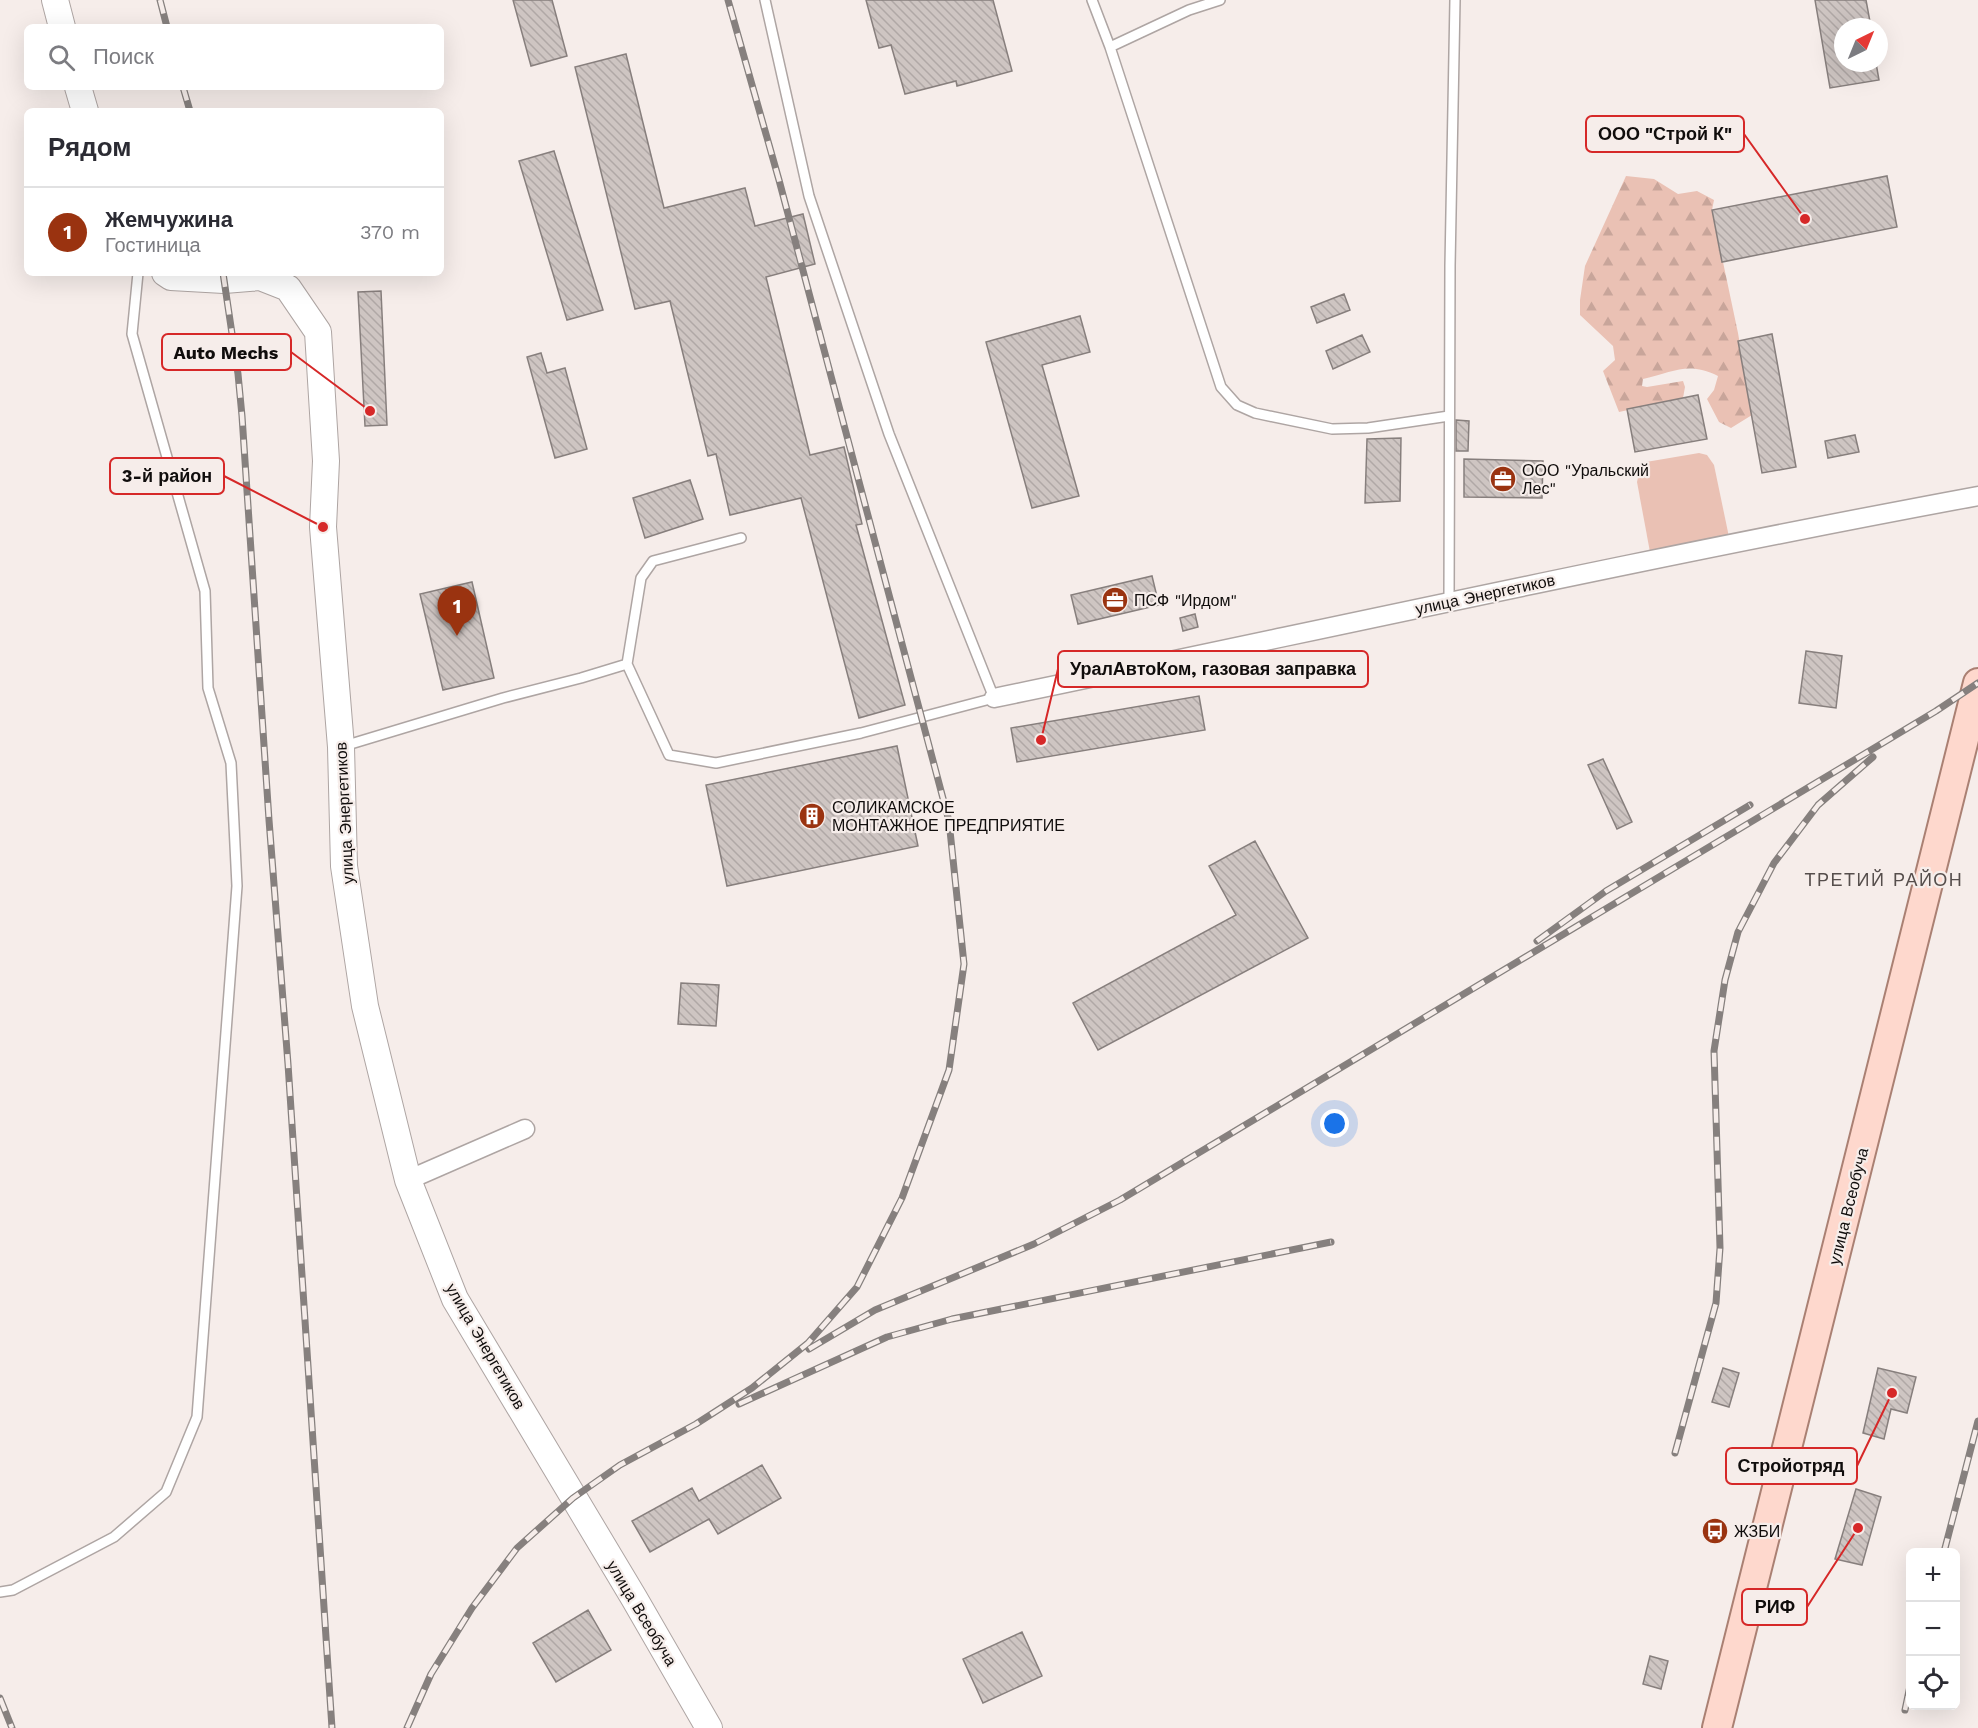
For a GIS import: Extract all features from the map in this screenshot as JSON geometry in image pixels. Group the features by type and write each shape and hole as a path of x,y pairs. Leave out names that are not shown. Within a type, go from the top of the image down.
{"main road":[{"name":"улица Всеобуча","path":"1717,1728 1978,683"}],"street":[{"path":"55,0 61,24"},
{"path":"79,90 84,108"},
{"name":"улица Энергетиков","path":"170,276 224,280 260,277 288,288 318,332 326,461 323,527 341,747 344,866 365,1006 408,1180 455,1299 573,1498"},
{"name":"улица Энергетиков","path":"994,698 1449,601 1821,525 1978,496"},
{"path":"408,1180 525,1129"},
{"name":"улица Всеобуча","path":"573,1498 709,1728"}],"lane":[{"path":"741,538 653,561 641,578 627,664 669,755 716,763 861,733 994,698 889,434 809,196 765,0"},
{"path":"1092,0 1110,47 1221,387 1237,405 1255,413 1332,429 1368,428 1449,416"},
{"path":"1110,47 1189,10 1220,0"},
{"path":"1449,601 1450,266 1455,0"},
{"path":"0,1592 13,1590 114,1536 166,1492 197,1417 237,886 231,763 207,688 205,591 132,334 138,276"},
{"path":"341,747 627,664"}],"green space":[{"path":"1626,176 1654,179 1678,194 1697,191 1714,200 1712,210 1738,333 1752,415 1731,428 1719,422 1707,399 1714,390 1718,376 1698,369 1681,369 1643,379 1642,386 1647,387 1683,381 1685,387 1683,398 1619,412 1603,371 1615,360 1613,346 1580,315 1580,300 1585,266"},
{"path":"1699,453 1707,455 1714,465 1729,537 1650,552 1637,482 1639,473 1646,462"}],"building":[{"path":"513,0 552,0 567,56 531,66"},
{"path":"866,0 993,0 1012,71 957,86 956,81 905,94 891,45 879,48"},
{"path":"1815,0 1866,0 1869,18 1834,18 1834,72 1878,72 1879,80 1830,88"},
{"path":"626,54 664,208 745,188 755,226 803,214 815,264 766,277 810,455 844,447 862,524 856,525 905,705 859,718 801,498 730,515 716,454 708,456 670,301 635,309 575,67"},
{"path":"554,151 603,310 567,320 519,161"},
{"path":"1887,176 1897,227 1722,262 1712,210"},
{"path":"381,291 387,425 365,426 358,292"},
{"path":"1344,294 1350,310 1317,323 1311,307"},
{"path":"1080,316 1090,352 1042,365 1079,496 1032,508 986,342"},
{"path":"1772,334 1796,467 1762,473 1738,341"},
{"path":"1362,335 1370,352 1333,369 1326,351"},
{"path":"541,353 547,373 565,368 587,449 555,458 527,357"},
{"path":"1698,395 1707,439 1635,452 1627,409"},
{"path":"1456,420 1469,421 1468,451 1456,451"},
{"path":"1855,435 1859,452 1828,458 1825,441"},
{"path":"1401,438 1400,501 1365,503 1367,439"},
{"name":"ООО \"Уральский Лес\"","path":"1464,459 1543,461 1542,498 1464,497"},
{"path":"690,480 703,519 645,538 633,498"},
{"name":"ПСФ \"Ирдом\"","path":"1152,576 1159,605 1078,624 1071,595"},
{"path":"472,582 494,678 443,690 420,594"},
{"path":"1195,614 1198,627 1183,631 1180,618"},
{"path":"1806,651 1842,656 1836,708 1799,703"},
{"path":"1199,696 1205,730 1017,762 1011,728"},
{"name":"СОЛИКАМСКОЕ МОНТАЖНОЕ ПРЕДПРИЯТИЕ","path":"897,746 918,846 727,886 706,785"},
{"path":"1603,759 1632,822 1617,829 1588,765"},
{"path":"1255,841 1308,938 1098,1050 1073,1003 1236,915 1209,866"},
{"path":"681,983 719,985 716,1026 678,1024"},
{"path":"1723,1368 1739,1373 1729,1407 1712,1402"},
{"path":"1878,1368 1916,1377 1907,1413 1891,1409 1884,1439 1863,1433"},
{"path":"762,1465 781,1498 718,1534 709,1519 650,1552 632,1521 692,1488 699,1501"},
{"path":"1856,1489 1881,1497 1862,1565 1835,1559"},
{"path":"588,1610 611,1650 556,1682 533,1643"},
{"path":"1022,1632 1042,1676 983,1703 963,1659"},
{"path":"1650,1656 1668,1661 1661,1689 1643,1684"}],"railway":[{"path":"160,0 166,24"},
{"path":"407,1728 431,1674 472,1608 517,1548 573,1498 620,1465 696,1424 752,1388 808,1343 857,1287 902,1198 949,1070 964,964 949,821 779,180 728,0"},
{"path":"184,90 189,108"},
{"path":"223,276 242,416 332,1728"},
{"path":"809,1349 875,1310 1034,1244 1120,1200 1936,711 1978,683"},
{"path":"1675,1453 1716,1303 1720,1248 1714,1051 1725,980 1738,932 1774,863 1818,805 1873,757"},
{"path":"1537,941 1606,891 1750,805"},
{"path":"739,1404 887,1337 952,1319 1331,1242"},
{"path":"1945,1548 1978,1421"},
{"path":"0,1698 12,1728"},
{"path":"1905,1710 1906,1705"}],"place":[{"name":"ООО \"Строй К\"","path":"1805,219"},
{"name":"Auto Mechs","path":"370,411"},
{"name":"ООО \"Уральский Лес\"","path":"1503,479"},
{"name":"3-й район","path":"323,527"},
{"name":"ПСФ \"Ирдом\"","path":"1115,600"},
{"name":"Жемчужина","path":"457,636"},
{"name":"УралАвтоКом, газовая заправка","path":"1041,740"},
{"name":"СОЛИКАМСКОЕ МОНТАЖНОЕ ПРЕДПРИЯТИЕ","path":"812,816"},
{"name":"Стройотряд","path":"1892,1393"},
{"name":"РИФ","path":"1858,1528"},
{"name":"ЖЗБИ","path":"1715,1531"}],"district":[{"name":"ТРЕТИЙ РАЙОН","path":"1884,880"}]}
